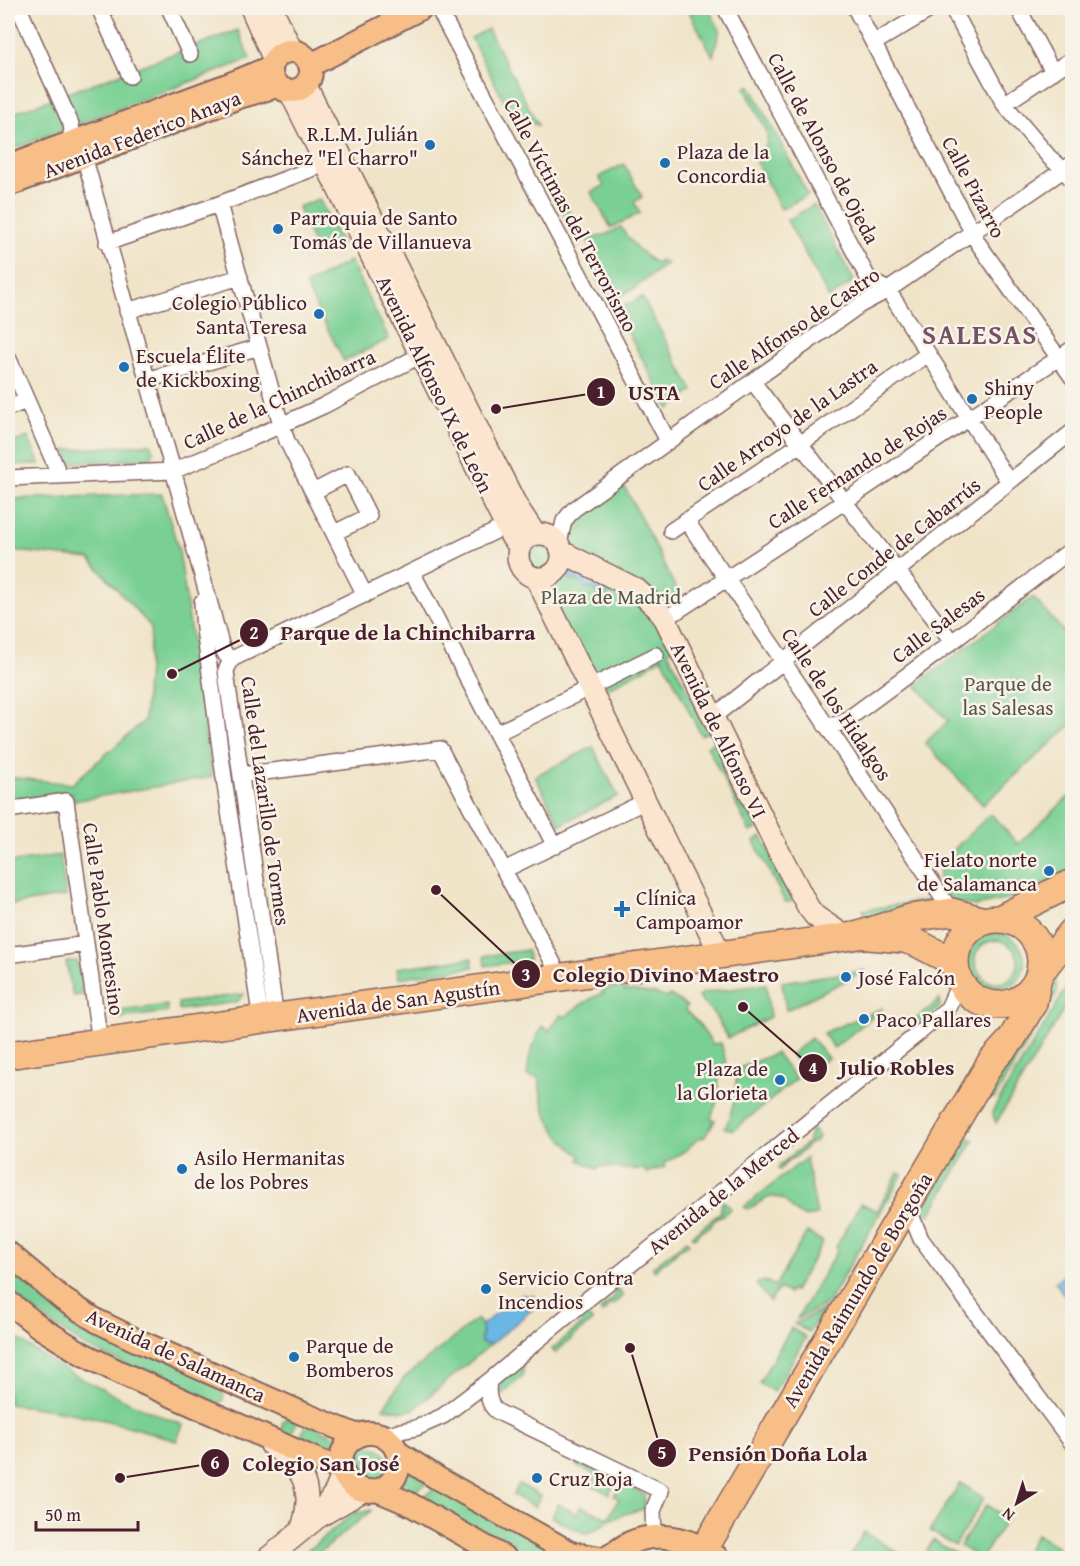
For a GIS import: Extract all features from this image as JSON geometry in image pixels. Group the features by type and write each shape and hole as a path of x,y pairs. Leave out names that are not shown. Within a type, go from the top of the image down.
{"highway":[{"path":"1072,883 971,928 962,937 956,950 957,973 967,992 977,1000 1002,1005 1015,1002 1026,996 1072,932"},
{"name":"Avenida de San Agustín","path":"8,1055 853,936 910,918 952,912 991,920"},
{"path":"991,920 1011,921 1019,924 1033,936 1041,953 1039,977"},
{"name":"Avenida de San Agustín","path":"853,936 904,939 917,943 957,973"},
{"name":"Avenida Raimundo de Borgoña","path":"707,1555 991,1062 1011,1040 1033,1003 1039,977"},
{"name":"Avenida Raimundo de Borgoña","path":"988,1004 997,1020 999,1030 991,1062"}],"main road":[{"name":"Avenida Alfonso IX de León","path":"251,8 289,72 516,505 527,540 512,538 326,164 289,72 272,8"},
{"name":"Avenida Federico Anaya","path":"8,185 77,147 233,83 289,72 390,15 422,8"},
{"name":"Avenida Federico Anaya","path":"8,166 77,147"},
{"path":"540,533 550,536 560,547 562,559 560,566 556,572 543,579 528,575 518,562 518,554 527,540 540,533"},
{"name":"Avenida de Alfonso VI","path":"560,547 636,589 657,608 808,907 815,916 853,936"},
{"path":"536,578 721,955"},
{"name":"Avenida de Salamanca","path":"8,1253 64,1300 98,1321 304,1414 369,1436"},
{"name":"Avenida de Salamanca","path":"8,1302 41,1328 83,1354 342,1471"},
{"path":"249,1430 286,1455 296,1465 305,1483 309,1524"},
{"path":"268,1558 309,1524 335,1492 342,1471 342,1456 352,1439 369,1436 390,1442 399,1460 396,1476 385,1487 370,1491 309,1524"},
{"path":"397,1452 437,1478 571,1552 600,1558"},
{"path":"342,1471 351,1485 408,1503 505,1558"},
{"path":"606,1558 630,1543 654,1537 681,1539 707,1555"}],"street":[{"name":"Calle del Lazarillo de Tormes","path":"19,8 71,124 147,380 222,648 232,659 226,670 242,775 268,1019"},
{"path":"99,8 130,76"},
{"path":"169,8 190,54"},
{"name":"Calle Víctimas del Terrorismo","path":"438,8 668,441"},
{"name":"Calle de Alonso de Ojeda","path":"725,8 867,276 888,290 1009,483"},
{"name":"Calle Pizarro","path":"855,8 972,233 1072,377"},
{"path":"874,43 933,8"},
{"path":"952,8 1004,104 1050,158 1070,171"},
{"path":"1018,8 1053,72"},
{"path":"1004,104 1072,59"},
{"path":"107,243 326,164"},
{"name":"Calle Alfonso de Castro","path":"560,547 564,521 573,510 865,302 888,290 1070,171"},
{"path":"219,204 287,441 365,595"},
{"path":"127,311 240,277"},
{"path":"147,380 259,347"},
{"name":"Calle Fernando de Rojas","path":"664,619 1072,349"},
{"name":"Calle Arroyo de la Lastra","path":"670,531 800,444 928,354"},
{"name":"Calle de la Chinchibarra","path":"8,478 173,471 323,406 421,355"},
{"path":"9,364 60,476"},
{"path":"753,382 952,642"},
{"path":"8,408 27,401"},
{"name":"Calle Conde de Cabarrús","path":"713,717 1072,432"},
{"path":"313,492 348,474 369,516 334,534"},
{"name":"Calle de los Hidalgos","path":"686,520 952,912"},
{"path":"232,659 506,526"},
{"name":"Calle Salesas","path":"825,725 844,722 1072,549"},
{"name":"Calle del Lazarillo de Tormes","path":"199,563 204,629 225,784 268,1019"},
{"path":"412,572 555,846"},
{"path":"497,733 656,655"},
{"path":"242,775 440,749 561,978"},
{"name":"Calle Pablo Montesino","path":"8,810 66,801 100,1043"},
{"path":"504,870 646,801"},
{"path":"8,955 86,944"},
{"name":"Avenida de la Merced","path":"369,1436 432,1423 489,1381 948,1008 957,973"},
{"path":"907,1205 921,1239 1072,1443"},
{"path":"890,1234 912,1235 921,1239"},
{"path":"489,1381 489,1397 498,1413 661,1491 653,1511 654,1537"}],"green space":[{"path":"687,8 708,8 720,30 713,56"},
{"path":"488,29 538,125 513,118 471,38"},
{"path":"238,30 250,59 8,151 8,115"},
{"path":"750,85 808,195 781,209 753,156 765,147 767,132 745,88"},
{"path":"624,164 642,197 634,202 640,213 611,228 591,192 604,186 599,177"},
{"path":"544,169 581,232 596,237 606,235 621,227 632,243 646,256 657,264 660,260 667,263 635,288 610,301 589,260 595,256 594,252 586,239 579,241 541,170"},
{"path":"319,199 341,243 317,254 298,207"},
{"path":"814,205 854,281 829,298 787,220"},
{"path":"350,261 389,339 344,361 305,285"},
{"path":"642,297 693,391 669,409 616,310"},
{"path":"28,437 40,464 8,465 8,444"},
{"path":"151,444 153,452 151,459 71,463 66,450"},
{"name":"Plaza de Madrid","path":"619,476 681,599 665,619 677,645 668,652 709,732 701,735 662,657 604,690 589,688 543,578 557,569 561,563 564,547 564,521"},
{"path":"162,494 179,551 212,777 74,801 72,792 8,802 8,777 72,784 144,721 151,627 90,559 8,550 8,499"},
{"path":"540,542 551,546 555,557 551,568 540,572 529,568 525,557 529,546"},
{"name":"Parque de las Salesas","path":"1033,597 1072,641 1072,724 983,805 925,743 948,721 916,685"},
{"path":"714,742 757,829 750,832 707,746"},
{"path":"593,747 618,796 560,825 535,776"},
{"path":"1072,794 1072,871 1009,899 976,906 954,903 941,885 940,872 959,844 991,814 1018,844"},
{"path":"762,837 794,901 785,902 754,841"},
{"path":"60,855 66,896 8,905 8,863"},
{"path":"930,900 925,908 918,912 864,919 863,910"},
{"path":"1001,933 1014,940 1021,949 1024,960 1023,970 1011,986 1000,989 987,988 977,982 970,973 969,953 974,943 982,936","holes":["998,940 1013,949 1018,965 1012,976 1002,983 992,983 978,970 975,961 977,951 984,944"]},
{"path":"527,950 529,960 485,966 484,956"},
{"path":"472,958 473,967 399,978 397,968"},
{"path":"77,961 83,995 73,996 66,962"},
{"path":"867,970 786,1010 782,982"},
{"path":"1056,977 1057,992 994,1099 987,1095"},
{"path":"766,984 770,1017 728,1038 714,1014 698,997 703,993"},
{"path":"1069,984 1072,996 996,1123 992,1113 995,1107"},
{"path":"623,986 624,990 656,994 667,998 670,995 687,1006 685,1010 700,1025 712,1044 721,1043 729,1073 719,1074 717,1101 711,1118 715,1120 704,1138 700,1137 685,1151 664,1163 665,1167 646,1173 644,1169 599,1166 597,1169 579,1160 581,1156 563,1140 550,1122 542,1102 539,1078 527,1076 528,1062 542,1026 549,1031 561,1014 565,1017 583,1003 603,993 602,990"},
{"path":"244,994 237,1002 179,1010 178,1003"},
{"path":"940,999 940,1007 916,1028 915,1020"},
{"path":"167,1005 168,1012 114,1019 113,1012"},
{"path":"883,1008 834,1048 823,1033"},
{"path":"811,1038 828,1058 808,1074 791,1054"},
{"path":"776,1053 796,1079 734,1130 725,1128 734,1100 737,1069"},
{"path":"810,1130 819,1137 798,1155 788,1160 780,1170 778,1169 779,1166 808,1142"},
{"path":"966,1136 974,1140 930,1215 923,1210"},
{"path":"806,1158 817,1215 808,1216 796,1213 784,1201 772,1197 747,1209 744,1207"},
{"path":"898,1173 902,1175 828,1303 797,1319 838,1249 836,1247 861,1203 877,1211"},
{"path":"722,1201 731,1209 718,1217 695,1238 692,1235 720,1213"},
{"path":"807,1232 823,1242 794,1291 791,1290 789,1293 779,1288 770,1302 756,1284 763,1281 775,1286"},
{"path":"687,1240 689,1243 661,1263 655,1271 652,1267"},
{"path":"8,1262 224,1390 223,1400 217,1404 84,1346 8,1293"},
{"path":"616,1287 623,1296 602,1313 600,1310 614,1298"},
{"path":"824,1309 809,1332 794,1324"},
{"path":"584,1313 592,1321 555,1353 552,1349 582,1324"},
{"path":"477,1319 482,1325 481,1342 491,1344 413,1410 383,1408 404,1378"},
{"path":"791,1328 806,1337 774,1392 759,1383"},
{"path":"8,1331 51,1361 88,1382 183,1425 176,1441 93,1418 8,1404"},
{"path":"523,1362 523,1376 502,1394 500,1392 502,1378"},
{"path":"291,1417 298,1419 289,1439 282,1435 282,1426 283,1421"},
{"path":"307,1423 339,1438 331,1459 297,1443"},
{"path":"369,1446 383,1451 388,1465 383,1479 369,1484 355,1479 350,1465 355,1451"},
{"path":"579,1462 616,1480 609,1494 591,1485 596,1475 576,1466"},
{"path":"407,1469 428,1481 409,1496 399,1487"},
{"path":"621,1483 644,1494 645,1509 616,1517 587,1533 552,1517 558,1504 577,1514 581,1506 608,1518 619,1499 614,1496"},
{"path":"960,1483 984,1498 955,1546 930,1531"},
{"path":"519,1484 541,1496 534,1507 513,1495"},
{"path":"438,1486 556,1552 552,1558 520,1558 418,1501"},
{"path":"986,1505 1007,1518 982,1558 979,1558 960,1546"},
{"path":"372,1510 313,1558 298,1558 353,1514"},
{"path":"864,1532 907,1558 849,1557"},
{"path":"1036,1534 1072,1556 1070,1558 1022,1558"},
{"path":"933,1540 959,1556 958,1558 922,1558"}],"water":[{"path":"576,569 583,576 594,578 599,584 603,583 608,586 610,591 607,595 600,595 594,589 585,588 581,582 571,580 569,573"},
{"path":"1072,1270 1072,1306 1055,1282"},
{"path":"520,1295 534,1296 533,1309 491,1344 481,1343 482,1325"}],"place":[{"name":"R.L.M. Julián Sánchez \"El Charro\"","path":"430,145"},
{"name":"Plaza de la Concordia","path":"665,163"},
{"name":"Parroquia de Santo Tomás de Villanueva","path":"278,229"},
{"name":"Colegio Público Santa Teresa","path":"319,314"},
{"name":"Escuela Élite de Kickboxing","path":"124,367"},
{"name":"Shiny People","path":"972,399"},
{"name":"USTA","path":"496,409"},
{"name":"Parque de la Chinchibarra","path":"172,674"},
{"name":"Fielato norte de Salamanca","path":"1049,871"},
{"name":"Colegio Divino Maestro","path":"436,890"},
{"name":"Clínica Campoamor","path":"622,909"},
{"name":"José Falcón","path":"846,977"},
{"name":"Julio Robles","path":"743,1007"},
{"name":"Paco Pallares","path":"864,1019"},
{"name":"Plaza de la Glorieta","path":"780,1080"},
{"name":"Asilo Hermanitas de los Pobres","path":"182,1169"},
{"name":"Servicio Contra Incendios","path":"486,1289"},
{"name":"Pensión Doña Lola","path":"630,1348"},
{"name":"Parque de Bomberos","path":"294,1357"},
{"name":"Colegio San José","path":"120,1478"},
{"name":"Cruz Roja","path":"537,1478"}],"district":[{"name":"SALESAS","path":"980,334"}]}
